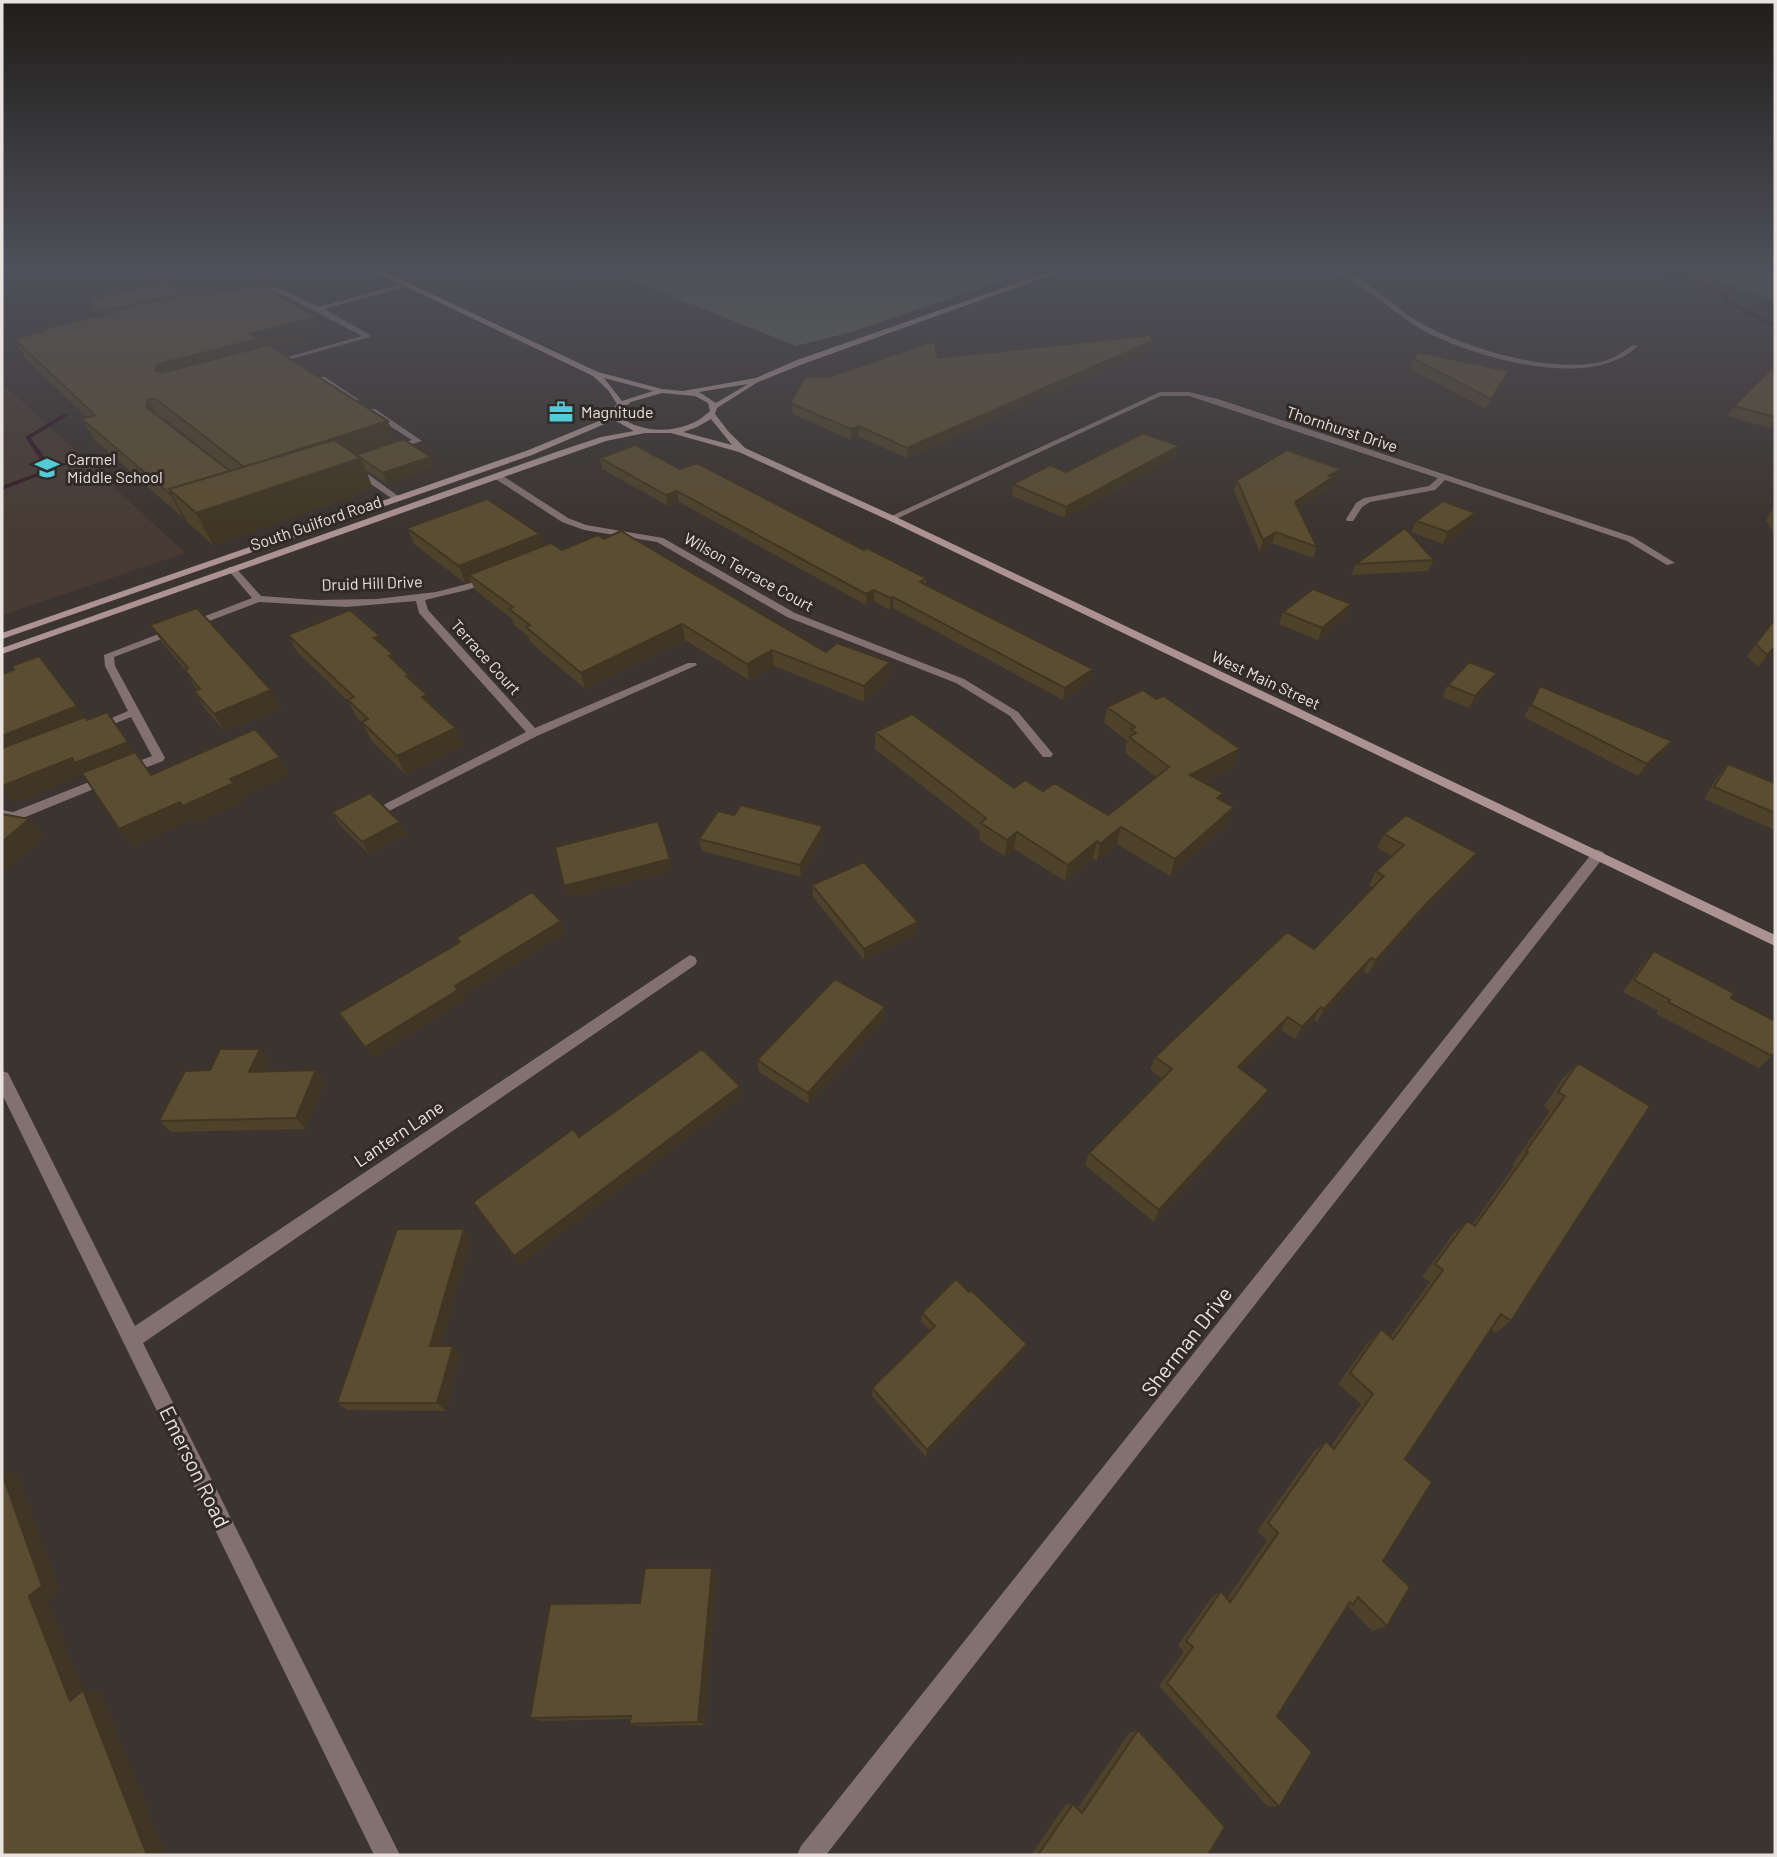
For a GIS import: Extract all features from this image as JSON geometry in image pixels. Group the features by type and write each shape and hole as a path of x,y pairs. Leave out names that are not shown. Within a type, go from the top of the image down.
{"main road":[{"path":"552,354 595,374 662,391 686,392 706,397 713,411"},
{"path":"686,392 758,380 824,354"},
{"path":"595,374 621,404"},
{"path":"662,391 638,396 621,404 615,411 615,417 629,428 643,431 672,431 696,425 758,380"},
{"name":"West Main Street","path":"713,411 724,433 742,450"},
{"name":"South Guilford Road","path":"2,636 529,453 615,417"},
{"name":"South Guilford Road","path":"2,651 604,439 643,431"},
{"name":"West Main Street","path":"672,431 742,450 891,518 1775,940"}],"street":[{"path":"264,364 302,354"},
{"path":"1497,354 1555,365 1592,364 1614,360 1624,354"},
{"path":"321,379 418,441 383,452"},
{"name":"Thornhurst Drive","path":"891,518 1160,394 1202,397 1444,477 1630,539 1670,563"},
{"path":"360,460 348,464 397,498"},
{"name":"Wilson Terrace Court","path":"497,476 565,520 584,527 660,540 791,615 960,681 1014,714 1047,754"},
{"path":"1350,519 1359,505 1367,500 1432,488 1444,477"},
{"path":"2,814 14,817 159,758 110,666 109,655 258,599 233,569"},
{"name":"Druid Hill Drive","path":"258,599 286,602 420,599 455,592 497,576"},
{"name":"Terrace Court","path":"420,599 423,611 533,733"},
{"path":"389,807 533,733 692,665"},
{"path":"86,731 134,712"},
{"name":"Sherman Drive","path":"810,1855 1598,855"},
{"name":"Lantern Lane","path":"131,1340 690,961"},
{"name":"Emerson Road","path":"2,1078 387,1855"}],"shaded area":[{"name":"Carmel Middle School","path":"2,383 185,553 2,615"}],"building":[{"path":"30,354 199,354 158,364 155,370 162,373 235,354 282,354 388,421 244,467 156,399 148,399 146,407 230,471 169,489 171,495 82,419 95,415"},
{"path":"897,354 937,354 938,358 978,354 1123,354 907,448 859,426 851,429 792,404 791,401 806,376 829,377"},
{"path":"1416,354 1425,354 1509,371 1491,399 1414,359"},
{"path":"1772,368 1775,374 1775,417 1734,406"},
{"path":"1143,433 1179,446 1066,507 1013,484 1050,465 1066,472"},
{"path":"403,439 431,457 383,473 356,455"},
{"path":"334,440 361,458 196,513 169,489"},
{"path":"635,445 680,469 697,463 864,550 867,548 926,578 920,582 1093,669 1065,688 893,597 874,590 866,594 677,491 666,495 600,458"},
{"path":"1287,450 1341,469 1295,502 1317,547 1276,532 1263,540 1237,480"},
{"path":"487,499 540,534 459,566 407,528"},
{"path":"1443,501 1475,513 1448,532 1416,521"},
{"path":"1405,528 1434,560 1356,564"},
{"path":"621,531 826,652 837,643 890,662 864,686 772,650 747,664 682,624 581,673 526,627 530,625 509,609 513,607 469,575 551,543 562,550 598,535 604,539"},
{"path":"1313,589 1351,604 1322,628 1283,612"},
{"path":"197,608 271,690 214,714 194,691 200,689 185,670 188,668 150,625"},
{"path":"350,610 380,636 374,638 393,654 389,656 427,695 422,697 456,728 397,756 362,722 368,719 348,700 354,697 288,635"},
{"path":"1775,619 1775,647 1767,655 1756,644"},
{"path":"39,656 77,706 2,736 2,674 14,670 12,666"},
{"path":"1469,662 1497,673 1475,696 1448,685"},
{"path":"1540,686 1672,741 1647,764 1531,705"},
{"path":"1143,690 1156,699 1164,696 1240,749 1190,775 1223,793 1217,798 1234,807 1175,859 1121,827 1100,844 1097,841 1068,865 1017,832 1007,840 981,823 986,818 875,732 912,714 1014,788 1025,780 1043,791 1054,783 1108,815 1169,767 1129,737 1136,733 1131,729 1135,727 1107,707"},
{"path":"107,712 128,742 75,763 72,758 2,786 2,748 85,717 87,720"},
{"path":"255,729 280,757 230,779 234,783 183,806 180,802 119,829 82,773 135,752 151,775"},
{"path":"1728,764 1775,783 1775,813 1714,787"},
{"path":"370,793 400,822 362,842 332,812"},
{"path":"741,805 823,826 800,865 699,839 718,811 734,815"},
{"path":"2,814 29,819 2,842"},
{"path":"1406,815 1477,853 1376,960 1371,958 1324,1009 1321,1007 1302,1027 1288,1017 1238,1067 1269,1090 1159,1210 1089,1153 1172,1069 1155,1057 1287,932 1314,949 1384,876 1376,871 1404,845 1384,834"},
{"path":"658,821 670,859 564,886 555,847"},
{"path":"864,862 918,922 864,949 812,885"},
{"path":"532,892 561,921 455,986 458,990 365,1047 339,1013 460,942 456,938"},
{"path":"1654,951 1734,993 1731,998 1775,1021 1775,1051 1772,1056 1668,1002 1670,1000 1634,980"},
{"path":"835,979 885,1007 808,1093 757,1060"},
{"path":"220,1049 260,1049 249,1072 316,1070 296,1118 159,1121 185,1071 210,1070"},
{"path":"702,1049 740,1086 514,1256 473,1202 573,1129 579,1137"},
{"path":"1578,1063 1650,1106 1511,1321 1501,1314 1405,1459 1432,1482 1383,1561 1410,1587 1387,1626 1358,1597 1353,1605 1350,1602 1277,1716 1312,1752 1279,1807 1167,1683 1193,1647 1186,1641 1221,1591 1230,1602 1278,1533 1268,1523 1326,1441 1334,1449 1373,1394 1350,1373 1381,1329 1393,1339 1443,1270 1435,1264 1467,1221 1475,1226 1528,1152 1526,1151 1565,1096 1558,1092"},
{"path":"397,1229 464,1229 430,1346 453,1346 437,1403 337,1403"},
{"path":"956,1279 1027,1344 927,1450 872,1388 935,1326 922,1313"},
{"path":"2,1473 42,1586 29,1596 70,1701 83,1690 147,1855 2,1855"},
{"path":"645,1568 712,1568 698,1722 629,1724 631,1716 530,1718 550,1604 640,1603"},
{"path":"1138,1730 1225,1827 1208,1855 1038,1855 1073,1804 1082,1813"}],"waterway":[{"path":"2,488 42,473 47,465 28,437 66,415"}],"place":[{"name":"Magnitude","path":"561,412"},
{"name":"Carmel Middle School","path":"47,468"}]}
